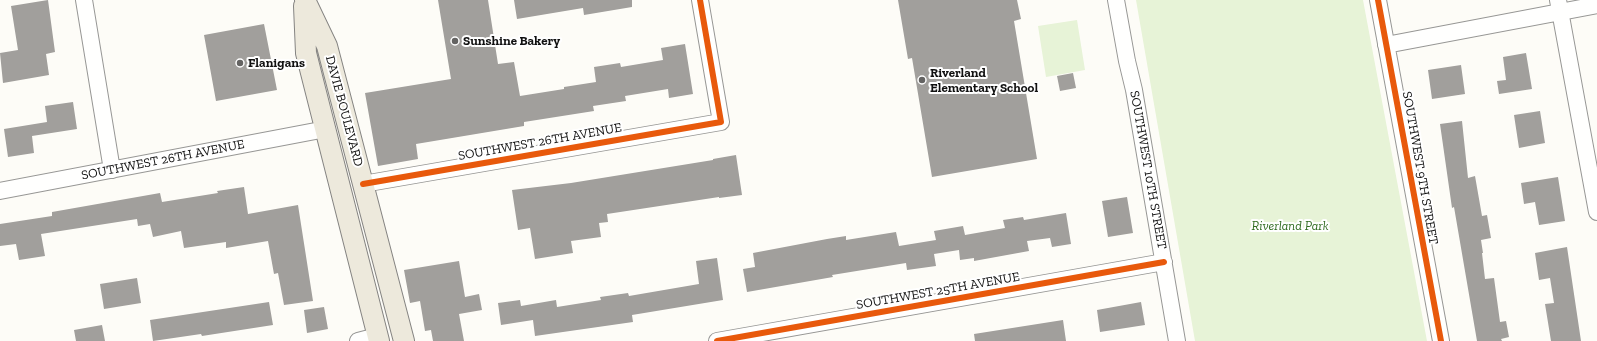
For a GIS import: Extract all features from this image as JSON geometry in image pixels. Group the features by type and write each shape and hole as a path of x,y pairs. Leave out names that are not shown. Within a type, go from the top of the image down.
{"main road":[{"name":"DAVIE BOULEVARD","path":"304,0 306,53 370,302 381,339"},
{"name":"DAVIE BOULEVARD","path":"304,0 327,46 404,341"}],"street":[{"path":"84,0 112,170"},
{"name":"SOUTHWEST 26TH AVENUE","path":"364,184 721,122 700,0"},
{"name":"SOUTHWEST 10TH STREET","path":"1116,0 1134,90 1177,341"},
{"name":"SOUTHWEST 9TH STREET","path":"1378,0 1441,341"},
{"path":"1386,45 1559,6 1597,5"},
{"path":"1559,6 1597,212"},
{"name":"SOUTHWEST 26TH AVENUE","path":"0,191 326,129"},
{"name":"SOUTHWEST 25TH AVENUE","path":"717,341 1164,262"},
{"path":"358,341 381,339"}],"green space":[{"name":"Riverland Park","path":"1136,0 1363,0 1427,341 1195,341"},
{"path":"1077,20 1085,70 1046,77 1038,26"}],"building":[{"path":"48,0 55,52 46,54 49,75 3,83 0,53 18,50 11,6"},
{"path":"438,0 488,0 498,64 514,62 520,96 596,82 594,67 620,63 621,67 663,60 661,48 685,44 693,94 669,98 668,89 625,96 626,101 593,106 594,111 524,122 524,126 416,144 418,159 378,166 365,93 451,79"},
{"path":"514,0 632,0 632,7 584,15 583,8 517,19"},
{"path":"898,0 1017,0 1021,19 1014,21 1037,159 932,177 912,58 908,59"},
{"name":"Flanigans","path":"264,24 277,90 216,101 204,35"},
{"path":"1526,53 1532,89 1499,94 1497,81 1506,80 1503,57"},
{"path":"1461,65 1465,94 1432,99 1428,70"},
{"path":"1073,73 1076,88 1060,91 1057,76"},
{"path":"73,102 77,129 32,136 34,153 8,157 4,129 47,122 45,106"},
{"path":"1540,111 1545,143 1519,148 1514,115"},
{"path":"1462,121 1468,178 1475,176 1482,216 1487,215 1491,238 1481,240 1485,279 1494,278 1500,322 1506,321 1509,337 1501,339 1502,341 1477,341 1454,207 1452,208 1440,124"},
{"path":"736,155 742,195 719,197 607,214 608,222 599,223 601,237 571,241 573,253 535,259 530,228 518,230 512,190 571,183"},
{"path":"1558,177 1565,221 1539,225 1535,202 1524,204 1521,183"},
{"path":"244,187 248,214 298,205 313,301 284,305 278,273 274,274 268,241 226,248 226,242 184,248 181,231 153,237 150,224 138,226 137,219 41,234 45,256 19,260 16,244 0,246 0,224 52,216 52,212 160,193 162,202 218,193 217,191"},
{"path":"1127,197 1133,233 1108,237 1102,201"},
{"path":"1066,213 1071,244 1052,247 1050,238 1027,241 1029,251 974,261 974,258 960,260 959,250 934,254 936,266 907,270 906,263 832,275 833,277 747,292 743,269 755,267 753,253 846,236 846,240 896,232 899,246 936,240 934,231 963,226 965,235 1005,228 1003,220 1023,217 1024,220"},
{"path":"1567,247 1581,341 1551,341 1545,304 1554,303 1550,278 1539,280 1535,253"},
{"path":"717,258 723,300 632,315 633,322 535,336 533,320 501,325 498,303 520,300 521,306 556,300 557,307 601,300 600,297 628,293 629,296 699,284 696,261"},
{"path":"459,261 465,297 479,294 482,310 459,314 464,341 433,341 431,330 425,331 420,301 410,303 404,270"},
{"path":"137,278 141,303 104,309 100,284"},
{"path":"269,302 273,325 202,336 201,334 153,341 150,320"},
{"path":"1141,302 1145,325 1100,332 1097,310"},
{"path":"324,307 328,329 307,333 304,310"},
{"path":"1063,320 1066,341 975,341 974,334"},
{"path":"102,325 105,341 76,341 74,330"}],"cycle path":[{"path":"363,184 721,122 700,0"},
{"path":"1378,0 1441,341"},
{"path":"717,341 1164,262"}],"place":[{"name":"Sunshine Bakery","path":"455,41"},
{"name":"Flanigans","path":"240,63"},
{"name":"Riverland Elementary School","path":"922,80"}]}
